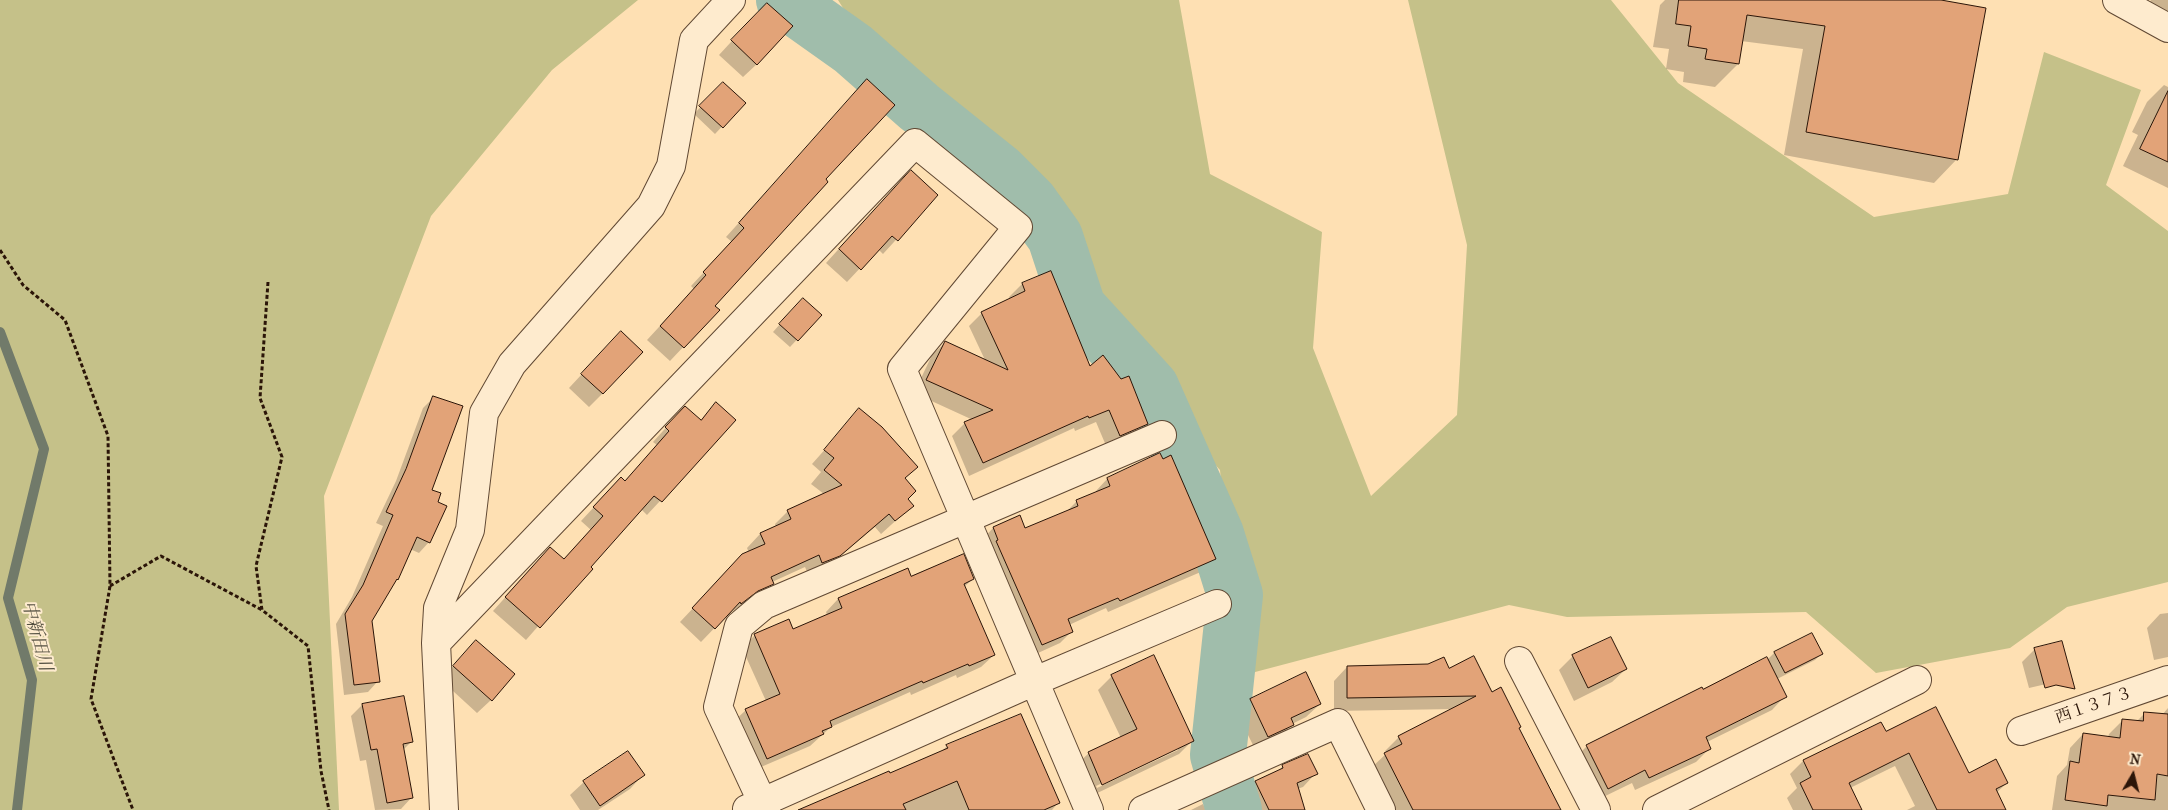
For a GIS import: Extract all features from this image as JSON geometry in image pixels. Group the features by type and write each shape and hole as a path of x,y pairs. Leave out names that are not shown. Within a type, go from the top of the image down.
{"street":[{"path":"444,810 436,643 438,608 470,530 484,413 512,364 651,206 671,166 694,40 731,0"},
{"path":"2124,2 2168,28"},
{"path":"436,643 915,143 1018,227 902,369 1036,681 1089,810"},
{"path":"1162,435 764,605 739,626 718,707 758,807 1036,681 1217,604"},
{"path":"1520,661 1596,810"},
{"path":"1656,810 1917,680"},
{"name":"西１３７３","path":"2021,731 2168,680"},
{"path":"1142,810 1338,723 1381,810"}],"path":[{"path":"0,250 23,285 65,320 108,436 110,586 91,699 133,810"},
{"path":"262,610 256,566 282,457 260,398 268,282"},
{"path":"110,586 161,556 262,610 308,646 321,771 330,810"}],"shaded area":[{"path":"0,0 638,0 552,70 431,216 324,496 339,810 0,810"},
{"path":"838,0 1179,0 1210,174 1322,232 1313,348 1371,496 1457,415 1467,245 1408,0 1611,0 1678,83 1874,217 2008,194 2044,52 2141,90 2106,185 2168,231 2168,582 2067,607 2010,648 1876,673 1806,612 1567,617 1509,605 1240,676 1220,470 1094,331 1027,176 910,114"}],"building":[{"path":"1679,0 1941,0 1986,8 1958,160 1806,132 1825,26 1747,15 1739,64 1705,59 1707,49 1688,46 1691,26 1676,24"},
{"path":"767,3 793,26 757,65 731,40"},
{"path":"867,79 895,105 826,179 828,182 715,306 720,310 684,348 660,326 706,275 703,272 744,228 739,223"},
{"path":"723,82 746,103 723,128 699,106"},
{"path":"2168,91 2168,162 2140,149"},
{"path":"911,170 938,195 898,241 892,236 861,270 839,249"},
{"path":"1051,271 1090,366 1103,355 1121,379 1129,376 1148,424 1120,436 1109,410 1089,418 1088,416 983,463 964,422 993,410 926,380 945,341 1008,370 981,312 1025,291 1022,283"},
{"path":"803,298 822,315 798,341 779,324"},
{"path":"621,331 643,352 603,394 581,374"},
{"path":"433,396 463,406 432,490 441,493 438,502 447,506 430,543 417,537 398,580 372,621 380,682 354,685 345,614 363,585 393,515 386,512 406,469"},
{"path":"716,402 736,420 662,502 654,496 591,567 593,569 540,628 505,597 550,547 564,559 603,516 593,507 621,477 625,481 669,431 665,427 685,406 701,420"},
{"path":"859,408 882,427 918,467 905,478 916,491 908,499 914,506 895,521 889,514 840,556 822,563 819,555 771,577 774,584 758,591 741,604 740,602 715,629 692,608 742,554 765,544 760,533 791,519 787,510 842,485 824,470 834,458 824,450"},
{"path":"1160,453 1163,459 1171,455 1216,559 1120,601 1118,598 1068,619 1073,632 1042,645 996,541 998,540 993,527 1020,515 1025,528 1078,506 1076,500 1110,486 1107,478"},
{"path":"964,554 974,579 964,584 995,655 923,683 922,681 830,721 832,727 822,731 824,734 767,759 745,709 780,694 754,634 789,619 793,629 842,608 838,598 908,568 911,576"},
{"path":"1812,633 1823,654 1785,673 1774,652"},
{"path":"1611,637 1627,669 1588,688 1572,655"},
{"path":"476,640 515,674 492,701 453,666"},
{"path":"2062,641 2075,689 2056,685 2045,688 2034,648"},
{"path":"1154,655 1194,741 1102,785 1088,752 1137,729 1111,675"},
{"path":"1474,656 1492,692 1501,687 1521,727 1519,728 1561,810 1413,810 1384,753 1402,744 1398,736 1476,696 1347,698 1347,666 1428,664 1444,657 1449,668"},
{"path":"1767,657 1787,697 1706,737 1711,749 1649,778 1645,770 1608,789 1586,745"},
{"path":"1306,672 1321,704 1291,718 1294,725 1268,737 1250,699"},
{"path":"404,696 413,742 403,744 413,798 387,803 377,749 371,750 362,704"},
{"path":"1936,707 1969,773 1996,759 2008,783 1996,789 2006,810 1937,810 1909,753 1849,783 1862,810 1813,810 1800,783 1811,777 1803,760 1881,722 1886,731"},
{"path":"2144,712 2168,714 2168,776 2157,774 2155,800 2108,795 2107,806 2065,800 2070,761 2079,763 2083,733 2120,738 2122,719 2143,721"},
{"path":"1021,714 1060,803 1044,810 969,810 957,781 903,804 906,810 798,810 889,771 890,773 948,748 946,745"},
{"path":"628,751 645,775 600,806 583,781"},
{"path":"1308,754 1318,774 1297,783 1305,810 1269,810 1255,781 1283,768 1282,765"}],"waterway":[{"path":"784,0 853,49 919,107 999,171 1030,202 1055,237 1078,307 1151,387 1216,534 1235,595 1218,755 1234,810"},
{"name":"中新田川","path":"0,332 44,449 8,598 32,680 17,810"}]}
